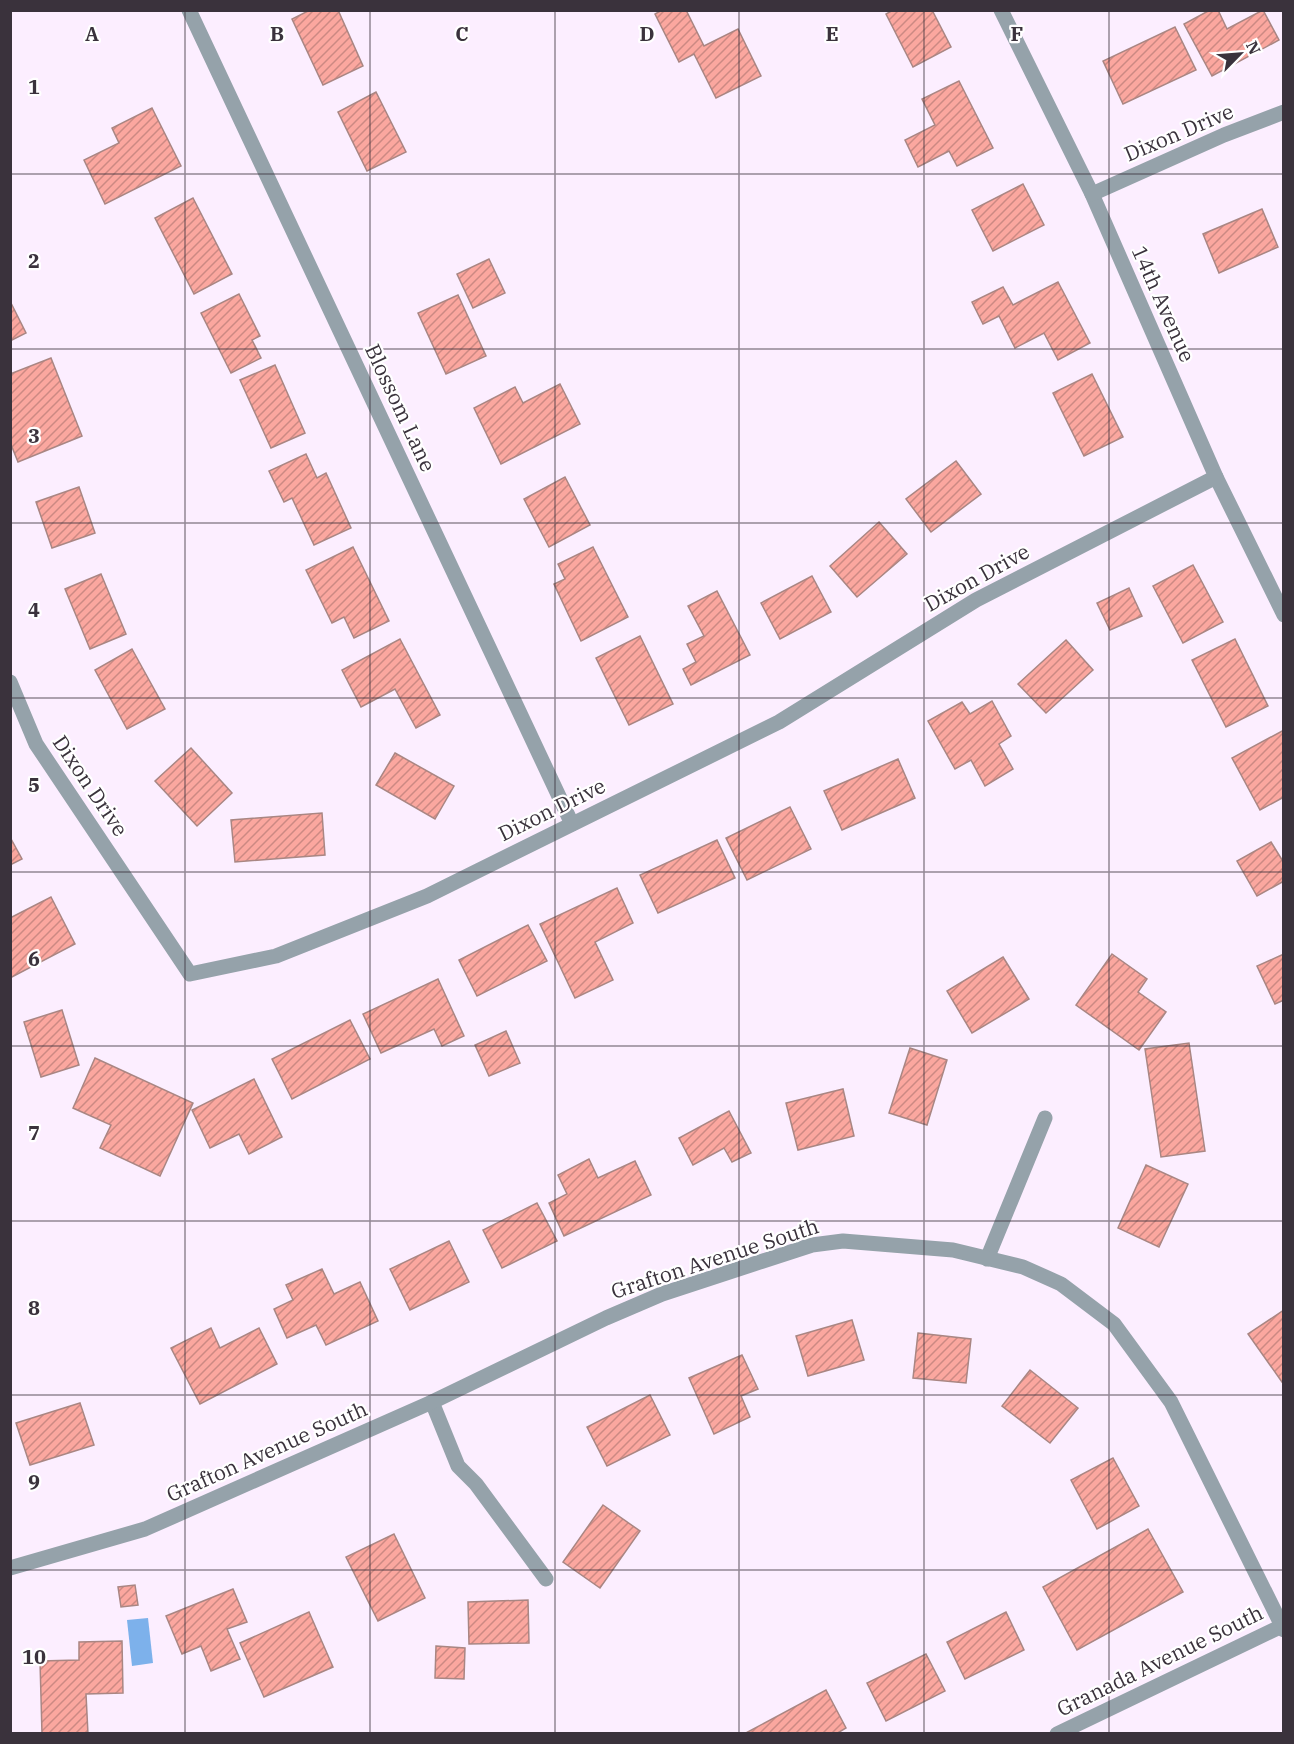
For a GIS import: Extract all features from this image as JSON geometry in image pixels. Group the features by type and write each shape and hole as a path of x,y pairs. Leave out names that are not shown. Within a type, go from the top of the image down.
{"street":[{"name":"Blossom Lane","path":"189,10 572,824"},
{"name":"14th Avenue","path":"1001,10 1092,194 1216,477 1284,615"},
{"name":"Dixon Drive","path":"1092,194 1224,135 1284,112"},
{"name":"Dixon Drive","path":"10,682 36,744 190,974 276,956 427,896 779,722 976,600 1216,477"},
{"path":"987,1258 1044,1118"},
{"name":"Grafton Avenue South","path":"10,1568 145,1529 432,1402 606,1318 662,1294 812,1245 843,1241 953,1250 1023,1268 1061,1284 1114,1324 1171,1402 1283,1628"},
{"path":"432,1402 458,1466 476,1484 546,1579"},
{"name":"Granada Avenue South","path":"1057,1734 1283,1628"}],"water":[{"path":"148,1618 153,1663 132,1666 127,1620"}],"building":[{"path":"310,10 338,10 363,66 323,85 292,19"},
{"path":"662,10 686,10 704,46 738,29 761,76 716,98 694,54 679,62 655,14"},
{"path":"893,10 932,10 951,47 913,67 886,14"},
{"path":"1210,10 1218,10 1227,29 1263,10 1279,40 1212,76 1184,24"},
{"path":"1175,27 1196,70 1123,104 1103,61"},
{"path":"959,81 993,148 957,166 949,151 918,167 905,140 935,125 922,99"},
{"path":"376,92 406,152 367,171 338,112"},
{"path":"152,108 181,166 105,204 84,160 119,143 112,128"},
{"path":"1023,184 1044,225 993,251 972,210"},
{"path":"193,198 232,274 194,294 155,218"},
{"path":"1262,209 1278,247 1219,273 1203,234"},
{"path":"489,259 505,293 473,308 457,274"},
{"path":"1058,282 1090,343 1058,360 1044,333 1015,348 999,316 983,324 972,302 1003,287 1013,305"},
{"path":"239,294 260,336 252,340 261,358 231,373 201,313"},
{"path":"458,295 486,356 446,374 418,313"},
{"path":"10,301 26,333 10,341"},
{"path":"51,358 82,436 18,462 10,442 10,374"},
{"path":"275,365 305,433 271,448 240,380"},
{"path":"1092,374 1123,437 1084,456 1053,393"},
{"path":"560,384 580,424 501,464 474,408 515,387 523,403"},
{"path":"306,454 317,478 326,473 351,528 314,545 292,498 284,502 269,471"},
{"path":"956,461 981,494 931,532 906,499"},
{"path":"565,477 590,525 549,547 524,499"},
{"path":"79,487 95,533 52,548 36,502"},
{"path":"879,522 907,554 857,597 830,566"},
{"path":"353,547 389,621 354,638 344,617 332,623 306,570"},
{"path":"593,547 628,617 581,641 554,584 565,579 558,564"},
{"path":"1193,565 1223,622 1183,643 1153,586"},
{"path":"101,574 126,634 90,649 65,589"},
{"path":"812,576 831,612 780,639 761,603"},
{"path":"1129,588 1142,616 1110,630 1097,603"},
{"path":"717,591 750,655 691,685 683,669 696,662 687,644 704,636 688,606"},
{"path":"640,636 673,704 629,725 596,658"},
{"path":"400,639 440,715 416,728 395,689 361,707 342,670"},
{"path":"1235,639 1268,706 1226,727 1192,660"},
{"path":"1066,640 1093,670 1046,713 1018,684"},
{"path":"132,649 165,709 127,729 95,670"},
{"path":"992,701 1011,736 999,744 1013,769 985,786 971,760 955,769 928,721 962,702 970,714"},
{"path":"1284,730 1284,797 1260,810 1232,758"},
{"path":"191,748 232,793 197,826 155,781"},
{"path":"395,753 454,786 435,819 376,785"},
{"path":"898,759 915,798 842,830 824,791"},
{"path":"790,807 811,849 747,880 726,838"},
{"path":"322,813 325,855 235,862 231,820"},
{"path":"10,837 22,859 10,865"},
{"path":"717,840 735,878 658,913 640,875"},
{"path":"1271,842 1284,863 1284,881 1257,896 1237,861"},
{"path":"617,888 633,923 595,942 613,980 575,998 540,924"},
{"path":"51,897 75,944 10,978 10,918"},
{"path":"528,925 547,961 477,996 459,960"},
{"path":"1112,954 1147,979 1138,992 1166,1012 1139,1050 1076,1005"},
{"path":"1284,954 1284,1000 1275,1004 1257,966"},
{"path":"1003,957 1029,999 972,1033 947,991"},
{"path":"438,979 464,1036 442,1046 434,1029 381,1053 363,1014"},
{"path":"62,1010 79,1065 41,1077 24,1022"},
{"path":"350,1020 370,1059 292,1099 272,1059"},
{"path":"506,1031 520,1063 489,1076 475,1045"},
{"path":"1189,1043 1205,1151 1161,1157 1145,1049"},
{"path":"910,1048 947,1060 927,1125 889,1113"},
{"path":"95,1058 193,1103 160,1176 100,1148 111,1125 73,1108"},
{"path":"254,1079 282,1137 249,1154 239,1134 210,1148 192,1110"},
{"path":"843,1089 854,1136 798,1150 786,1103"},
{"path":"729,1111 751,1153 732,1162 724,1148 693,1165 679,1138"},
{"path":"589,1159 598,1178 635,1161 651,1195 564,1236 549,1203 567,1194 558,1175"},
{"path":"1146,1165 1188,1184 1159,1247 1118,1228"},
{"path":"537,1203 557,1241 502,1268 483,1230"},
{"path":"449,1241 469,1282 410,1310 390,1269"},
{"path":"322,1269 334,1294 360,1282 378,1321 326,1345 316,1325 287,1338 274,1309 293,1300 286,1285"},
{"path":"1284,1310 1284,1381 1282,1382 1248,1334"},
{"path":"852,1320 864,1360 808,1376 796,1336"},
{"path":"211,1328 220,1348 259,1328 277,1364 200,1404 171,1348"},
{"path":"918,1333 971,1339 966,1383 913,1378"},
{"path":"742,1355 758,1389 741,1396 750,1417 714,1434 689,1378"},
{"path":"1030,1370 1078,1408 1050,1443 1002,1406"},
{"path":"650,1395 670,1435 607,1466 587,1427"},
{"path":"80,1403 94,1445 30,1465 16,1423"},
{"path":"1113,1458 1139,1506 1097,1529 1071,1480"},
{"path":"603,1505 640,1531 600,1588 563,1562"},
{"path":"1148,1529 1183,1592 1077,1650 1043,1587"},
{"path":"394,1534 425,1598 378,1621 346,1557"},
{"path":"135,1585 138,1605 121,1607 118,1587"},
{"path":"233,1589 247,1622 227,1629 240,1659 211,1671 201,1646 182,1654 166,1616"},
{"path":"528,1600 529,1643 469,1644 468,1602"},
{"path":"309,1612 333,1667 264,1697 240,1643"},
{"path":"1006,1612 1024,1650 965,1679 947,1642"},
{"path":"122,1641 123,1693 86,1694 88,1734 42,1734 40,1661 79,1660 79,1642"},
{"path":"436,1646 465,1648 464,1679 435,1678"},
{"path":"926,1654 945,1691 886,1721 867,1683"},
{"path":"826,1690 846,1728 836,1734 744,1734"}]}
